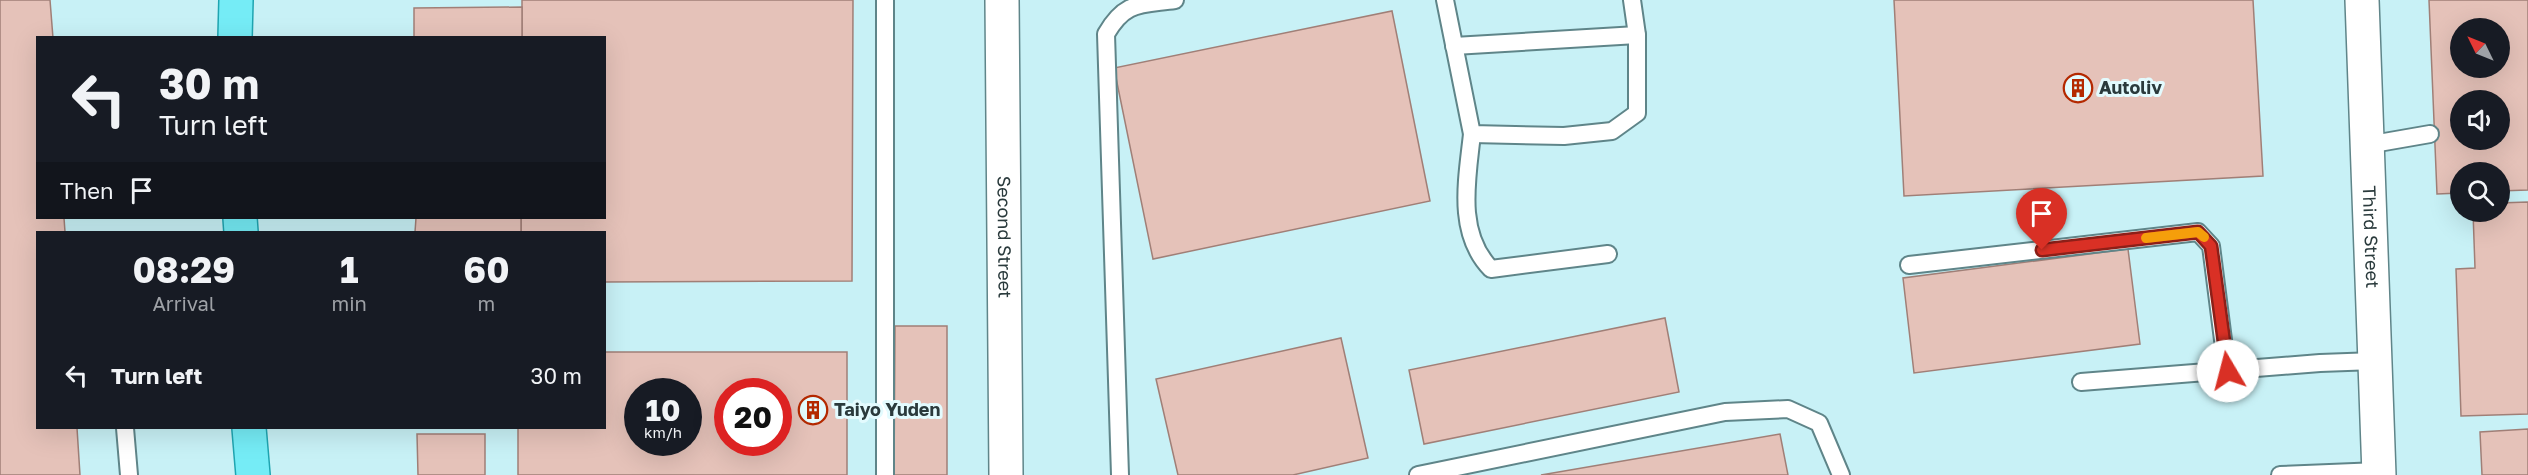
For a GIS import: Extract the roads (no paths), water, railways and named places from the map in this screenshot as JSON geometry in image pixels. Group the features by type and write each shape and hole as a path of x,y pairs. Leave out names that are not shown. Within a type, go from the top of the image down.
{"main road":[{"path":"235,36 236,0"},
{"path":"249,429 253,475"}],"street":[{"name":"Second Street","path":"1002,0 1006,475"},
{"name":"Third Street","path":"2362,0 2379,473"}],"lane":[{"path":"885,0 885,475"},
{"path":"1120,475 1106,34 1115,18 1132,6 1174,0"},
{"path":"1445,0 1472,134 1465,198 1471,236 1480,257 1491,268 1608,254"},
{"path":"1472,134 1564,136 1612,131 1637,113 1637,35 1632,0"},
{"path":"1454,46 1637,35"},
{"path":"2367,146 2430,134"},
{"path":"1908,265 2198,232 2211,246 2228,371"},
{"path":"2081,382 2375,361"},
{"path":"1418,475 1725,412 1788,409 1819,423 1841,475"},
{"path":"125,429 129,475"},
{"path":"2280,475 2379,473"}],"place":[{"name":"Autoliv","path":"2078,88"},
{"name":"Taiyo Yuden","path":"813,410"}]}
